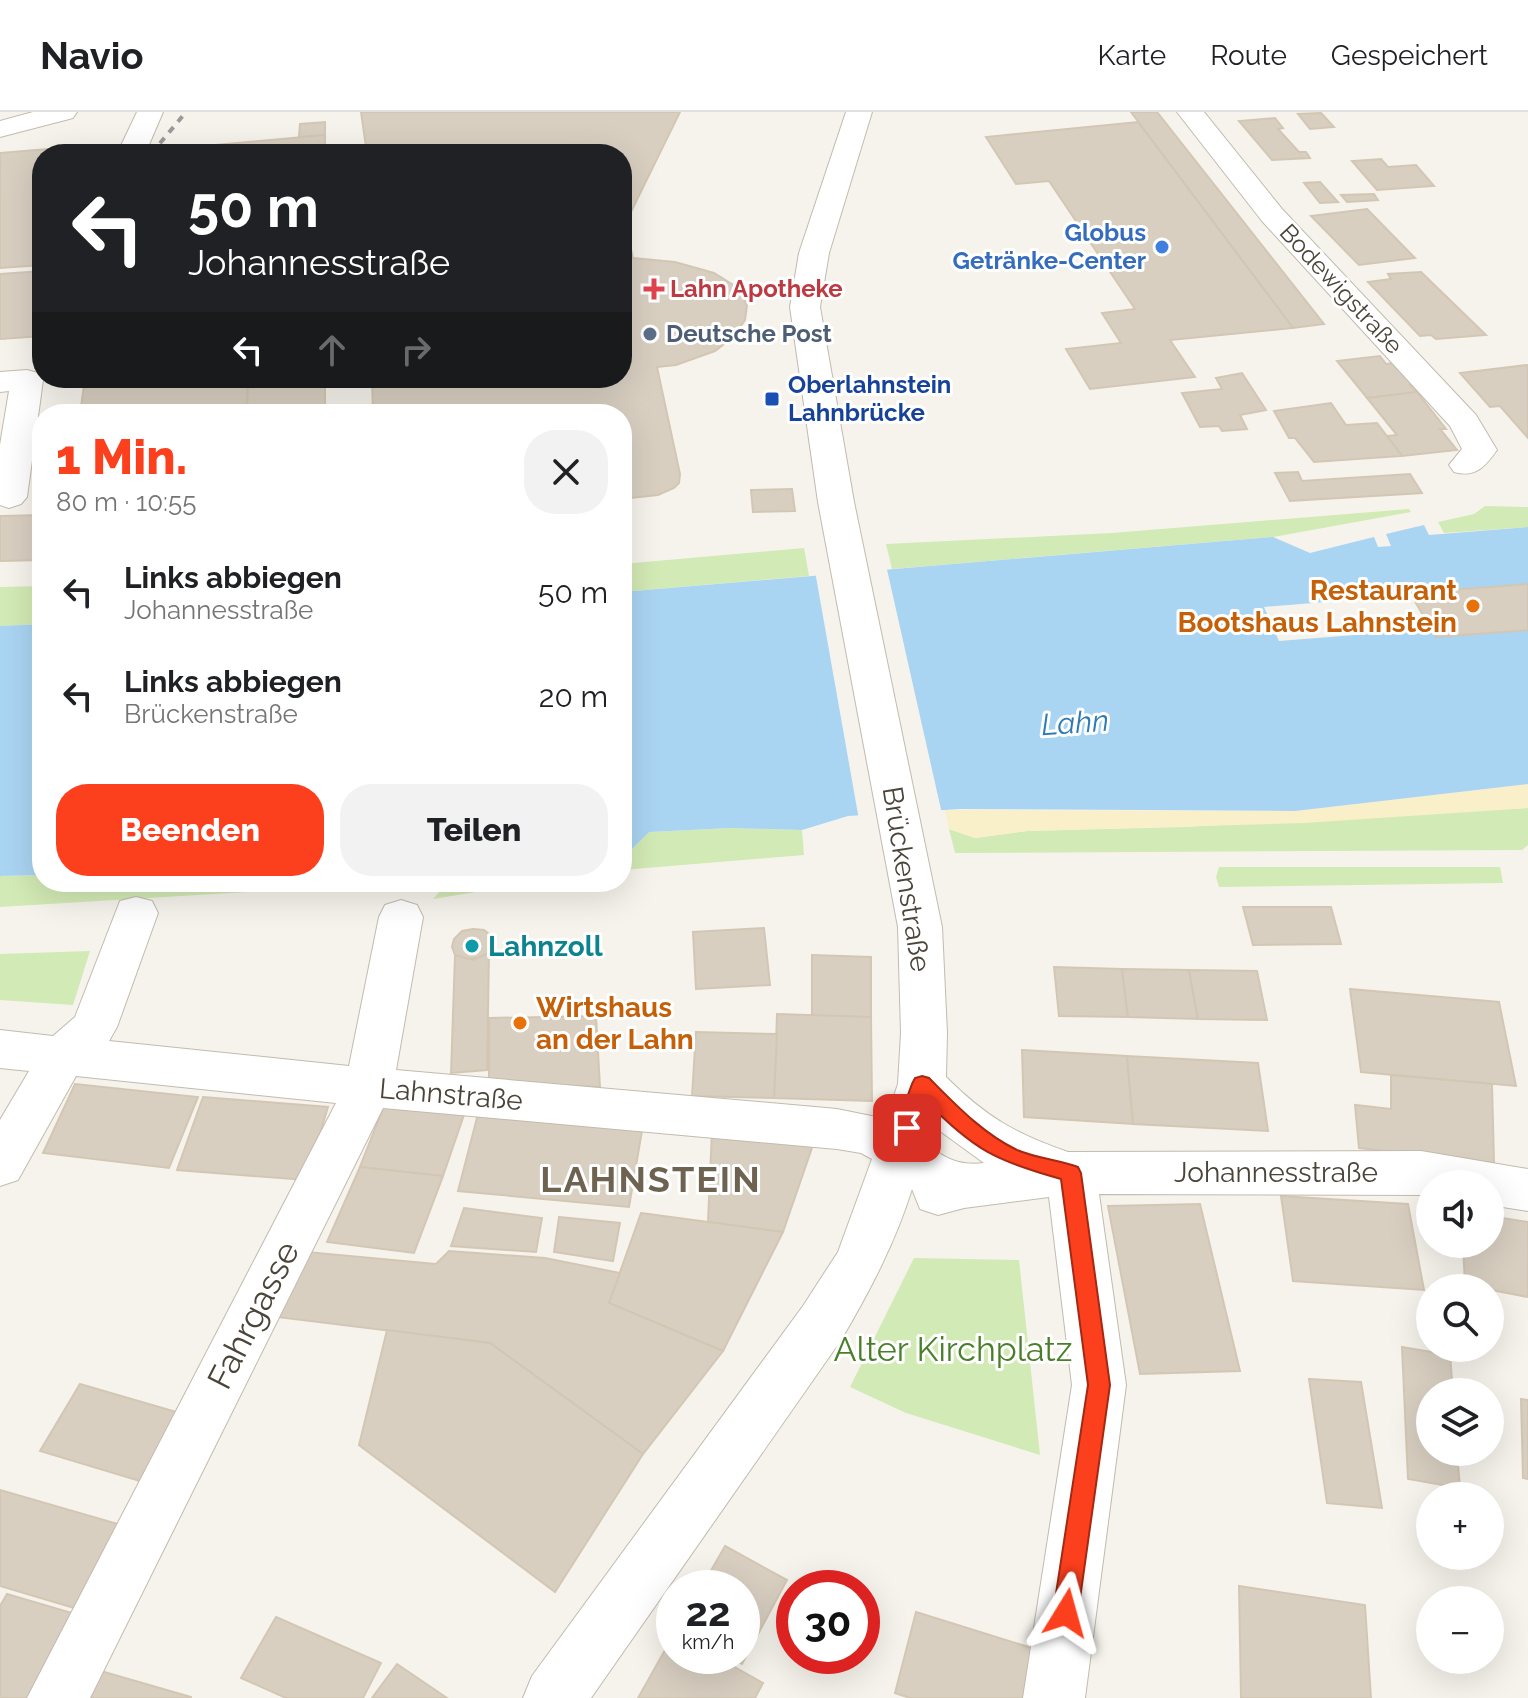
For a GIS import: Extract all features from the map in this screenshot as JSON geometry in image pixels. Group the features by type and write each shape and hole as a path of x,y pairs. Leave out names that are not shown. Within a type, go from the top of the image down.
{"street":[{"path":"0,129 64,112"},
{"path":"136,144 150,112"},
{"name":"Brückenstraße","path":"554,1698 822,1323 857,1266 876,1223 922,1084 924,1033 920,927 836,502 805,307 814,253 859,112"},
{"name":"Bodewigstraße","path":"1190,112 1272,215 1464,422 1480,450 1466,465"},
{"path":"0,382 27,380 9,497"},
{"path":"0,1165 63,1055 94,1027 136,913"},
{"name":"Fahrgasse","path":"58,1698 369,1087 401,917"},
{"name":"Lahnstraße","path":"0,1049 369,1087 837,1129 871,1134 899,1150 925,1172 964,1187"},
{"name":"Johannesstraße","path":"922,1084 961,1123 1013,1158 1071,1173"},
{"name":"Johannesstraße","path":"876,1223 898,1208 964,1187 1071,1173 1421,1172 1528,1190"},
{"path":"1054,1698 1099,1385 1071,1173"}],"green space":[{"path":"1485,506 1528,507 1528,527 1444,533 1438,522 1474,514"},
{"path":"1409,509 1411,512 1273,537 892,569 886,544 1112,533"},
{"path":"804,548 809,576 632,591 632,563"},
{"path":"32,586 32,624 0,626 0,587"},
{"path":"1528,808 1528,845 1522,850 955,853 949,829 975,838 1027,831 1184,827"},
{"path":"732,828 802,830 804,855 632,869 632,849 648,832"},
{"path":"1219,867 1500,867 1503,883 1219,887 1216,877"},
{"path":"32,875 32,892 246,892 0,907 0,876"},
{"path":"439,892 476,892 433,899"},
{"path":"90,951 73,1005 0,1000 0,954"},
{"name":"Alter Kirchplatz","path":"914,1258 1019,1260 1040,1455 906,1413 850,1387"}],"sand":[{"path":"1528,784 1528,808 1304,823 1027,831 975,838 949,829 945,810 1295,811"}],"water":[{"name":"Lahn","path":"1424,525 1429,535 1528,527 1528,784 1295,811 960,809 848,816 802,830 731,828 649,832 632,849 632,591 1273,537 1310,553 1374,537 1378,547 1391,546 1386,534"},
{"path":"32,624 32,875 0,876 0,626"}],"pier":[{"path":"886,565 942,814 859,820 815,571"},
{"path":"1412,595 1431,629 1279,641 1264,607"}],"building":[{"path":"361,112 680,112 632,210 632,144 366,144"},
{"path":"1131,112 1157,112 1324,324 1293,328"},
{"path":"1321,113 1334,127 1310,129 1298,114"},
{"path":"1275,118 1283,128 1278,129 1299,152 1306,152 1310,158 1272,160 1239,121"},
{"path":"325,122 325,135 299,137 300,124"},
{"name":"Globus Getränke-Center","path":"1138,122 1293,328 1170,340 1195,377 1090,389 1066,349 1121,343 1102,313 1135,309 1049,181 1016,184 986,137"},
{"path":"325,135 325,144 227,144"},
{"path":"32,150 32,266 0,268 0,153"},
{"path":"1381,159 1388,167 1416,165 1434,186 1377,190 1352,161"},
{"path":"1320,182 1338,202 1320,203 1304,183"},
{"path":"1374,194 1378,200 1347,202 1341,195"},
{"path":"1367,209 1415,258 1359,265 1311,216"},
{"path":"632,254 633,258 675,262 714,273 738,288 747,305 745,320 733,337 715,351 676,365 657,367 680,474 679,483 674,488 658,495 632,498 632,404 373,404 372,388 632,388"},
{"path":"32,272 32,337 0,339 0,274"},
{"path":"1421,272 1486,335 1436,339 1431,335 1420,336 1368,282 1391,279 1388,274"},
{"path":"1380,356 1386,364 1396,363 1417,384 1410,385 1417,392 1367,398 1337,361"},
{"path":"1527,365 1528,438 1500,406 1490,407 1460,373"},
{"path":"1242,373 1266,410 1240,415 1247,429 1222,431 1219,426 1200,427 1182,393 1222,389 1216,378"},
{"path":"84,388 248,388 247,404 81,404"},
{"path":"248,388 325,388 325,404 247,404"},
{"path":"1417,392 1446,429 1440,429 1457,450 1402,456 1387,436 1397,435 1367,398"},
{"path":"1331,403 1346,425 1377,423 1402,456 1314,462 1295,438 1289,438 1274,411"},
{"path":"1298,472 1302,481 1410,474 1422,493 1290,501 1275,473"},
{"path":"792,489 795,511 753,512 751,490"},
{"path":"32,515 32,560 0,561 0,516"},
{"name":"Restaurant Bootshaus Lahnstein","path":"1528,584 1528,630 1436,637 1410,593"},
{"path":"1243,907 1331,907 1341,944 1253,945"},
{"path":"764,928 770,985 696,989 693,932"},
{"name":"Lahnzoll","path":"484,930 492,936 494,944 489,953 482,958 463,959 455,955 452,947 454,939 462,931"},
{"path":"489,953 487,1070 451,1073 455,955 473,960"},
{"path":"812,955 871,957 871,1017 812,1016"},
{"path":"1054,967 1122,969 1128,1017 1059,1016"},
{"path":"1122,969 1189,970 1198,1019 1128,1017"},
{"path":"1189,970 1257,971 1267,1020 1198,1019"},
{"path":"1350,989 1499,1002 1516,1086 1361,1072"},
{"path":"777,1014 871,1017 872,1101 774,1098"},
{"path":"596,1016 600,1087 489,1082 489,1018"},
{"path":"696,1032 777,1034 774,1098 692,1096"},
{"path":"1022,1050 1127,1056 1133,1124 1024,1117"},
{"path":"1127,1056 1258,1063 1268,1131 1133,1124"},
{"path":"1391,1075 1492,1084 1494,1163 1359,1148 1355,1105 1391,1109"},
{"path":"75,1084 198,1097 169,1168 43,1153"},
{"path":"203,1097 328,1107 306,1180 177,1170"},
{"path":"387,1098 467,1106 443,1176 360,1167"},
{"path":"479,1110 643,1125 629,1207 458,1191"},
{"path":"712,1131 814,1142 783,1232 708,1222"},
{"path":"360,1167 443,1176 414,1253 327,1242"},
{"path":"1281,1196 1408,1204 1421,1274 1416,1274 1416,1289 1293,1281"},
{"path":"1200,1204 1240,1371 1140,1374 1108,1206"},
{"path":"464,1208 542,1218 536,1252 451,1246"},
{"path":"641,1213 783,1232 723,1351 609,1303"},
{"path":"559,1217 620,1223 613,1261 554,1252"},
{"path":"1504,1218 1528,1222 1528,1297 1504,1292 1504,1274 1464,1274 1464,1258 1504,1258"},
{"path":"449,1251 545,1258 620,1273 609,1303 723,1351 643,1454 490,1343 277,1317 307,1252 436,1264"},
{"path":"387,1330 490,1343 643,1454 555,1592 359,1445"},
{"path":"1402,1347 1416,1349 1416,1362 1451,1362 1452,1378 1416,1378 1416,1466 1458,1466 1460,1482 1408,1479"},
{"path":"1309,1379 1361,1382 1382,1508 1327,1503"},
{"path":"80,1384 187,1415 150,1484 40,1451"},
{"path":"1521,1399 1528,1400 1528,1479 1523,1478"},
{"path":"0,1490 125,1526 81,1610 0,1586"},
{"path":"725,1546 776,1574 776,1601 760,1630 760,1570 711,1570"},
{"path":"1239,1586 1365,1605 1371,1698 1241,1698"},
{"path":"7,1594 89,1618 47,1698 0,1698 0,1606"},
{"path":"916,1612 1038,1650 1028,1698 910,1698 895,1693"},
{"path":"276,1617 381,1663 363,1698 286,1698 241,1678"},
{"path":"397,1664 447,1698 372,1698"},
{"path":"656,1666 656,1674 747,1674 763,1683 755,1698 638,1698"},
{"path":"94,1669 191,1697 191,1698 81,1698"}],"railway":[{"path":"159,144 186,112"}],"place":[{"name":"Globus Getränke-Center","path":"1162,247"},
{"name":"Lahn Apotheke","path":"654,289"},
{"name":"Deutsche Post","path":"650,334"},
{"name":"Oberlahnstein Lahnbrücke","path":"772,399"},
{"name":"Restaurant Bootshaus Lahnstein","path":"1473,606"},
{"name":"Lahnzoll","path":"472,946"},
{"name":"Wirtshaus an der Lahn","path":"520,1023"}],"district":[{"name":"LAHNSTEIN","path":"651,1179"}],"route":[{"path":"907,1128 922,1084 961,1123 1013,1158 1071,1173 1099,1385 1066,1613"}]}
